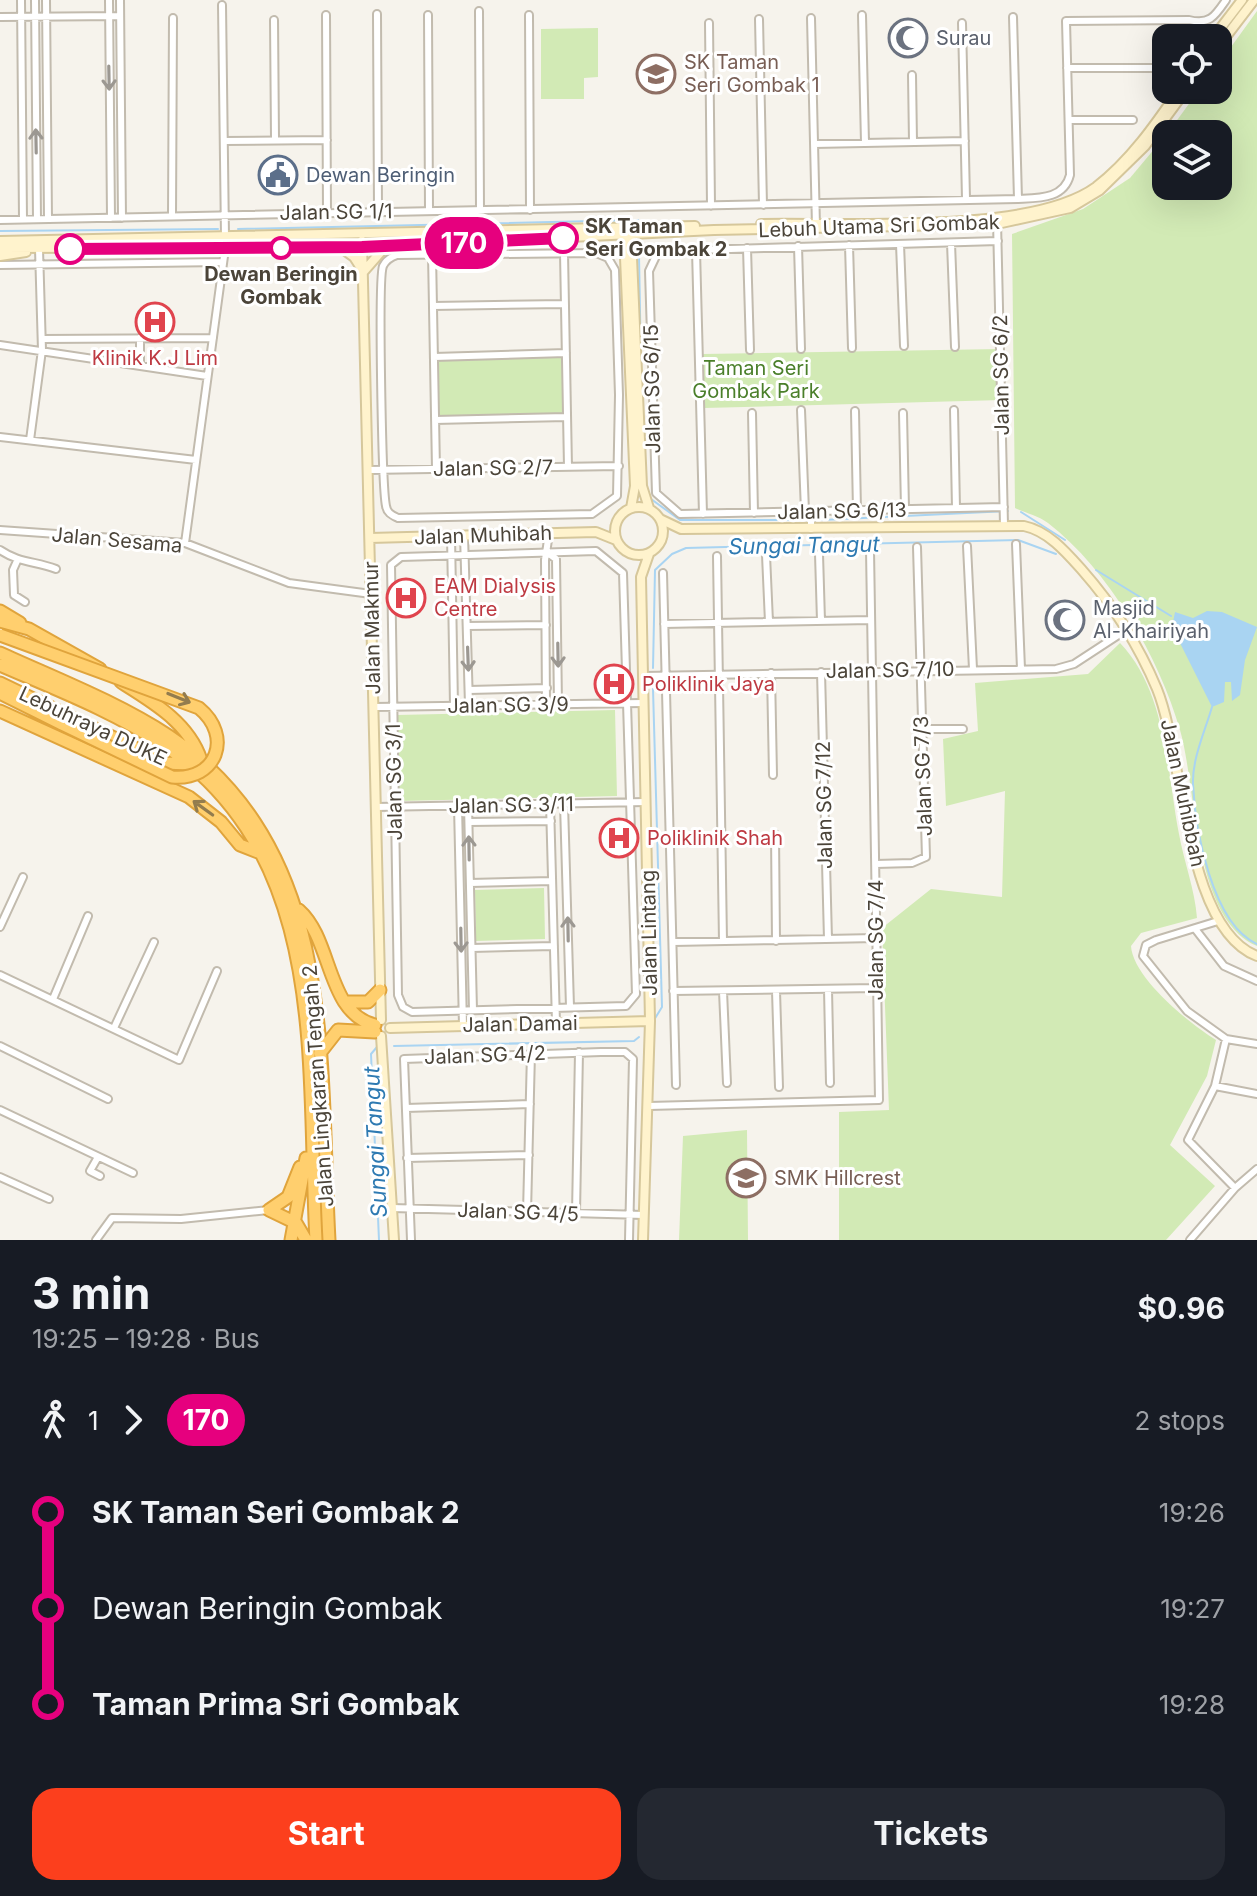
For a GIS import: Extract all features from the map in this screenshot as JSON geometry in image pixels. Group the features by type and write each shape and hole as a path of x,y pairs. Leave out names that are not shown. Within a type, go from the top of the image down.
{"highway":[{"path":"0,611 29,629"},
{"name":"Lebuhraya DUKE","path":"0,621 29,629 78,655 182,726 195,742 202,763"},
{"path":"0,635 56,658 157,690 199,708 217,731 218,751 208,768 201,772 191,777 172,777 0,693"},
{"name":"Jalan Lingkaran Tengah 2","path":"0,653 97,697 202,763 228,786 262,832 297,909 313,981 329,1240"},
{"name":"Jalan Lingkaran Tengah 2","path":"0,665 155,734 228,804 263,854 280,891 300,962 316,1240"},
{"name":"Lebuhraya DUKE","path":"0,683 166,763 187,764"},
{"path":"0,711 189,797 221,822 240,845 263,854"},
{"path":"297,909 310,920 320,939 345,1002 364,1022 378,1028"},
{"path":"345,1002 368,1002 380,990"},
{"path":"318,1057 326,1042 338,1030 378,1028"},
{"path":"306,1240 296,1223 269,1210 288,1197 310,1129"},
{"path":"291,1240 310,1129"}],"street":[{"path":"21,0 23,219"},
{"path":"35,0 37,219"},
{"path":"46,0 48,219"},
{"path":"109,0 111,218"},
{"path":"120,0 122,218"},
{"path":"1133,120 1069,120 1066,21 1189,20 1202,23 1210,21 1226,0"},
{"path":"1224,24 1242,0"},
{"path":"1232,29 1254,0"},
{"path":"222,5 225,238"},
{"path":"479,11 480,210"},
{"path":"377,14 378,211"},
{"path":"326,15 327,212"},
{"path":"428,15 429,211"},
{"path":"529,15 530,210"},
{"path":"862,15 865,143"},
{"path":"0,17 120,16"},
{"path":"1013,17 1018,199"},
{"path":"172,215 173,18"},
{"path":"811,18 816,226"},
{"path":"759,19 763,205"},
{"path":"274,20 275,139"},
{"path":"709,23 711,206"},
{"path":"962,23 966,199"},
{"path":"1067,68 1152,68"},
{"path":"912,75 913,142"},
{"name":"Lebuh Utama Sri Gombak","path":"997,221 1044,209 1095,187 1134,151 1169,104"},
{"name":"Lebuh Utama Sri Gombak","path":"0,248 225,238 997,221 1070,208 1100,190 1145,146 1176,104"},
{"name":"Jalan SG 1/1","path":"0,220 1018,199 1055,195 1068,184 1069,120"},
{"path":"224,141 327,140"},
{"path":"814,144 965,141"},
{"path":"110,143 122,143"},
{"name":"Jalan SG 6/2","path":"997,221 1004,525"},
{"name":"Lebuh Utama Sri Gombak","path":"0,239 39,245 225,249 362,247 816,226"},
{"name":"Jalan Makmur","path":"362,235 380,990 378,1028"},
{"path":"627,235 635,486 631,508 617,521 616,540 632,555 649,554 681,529"},
{"path":"627,235 642,486 649,508 660,519 662,541"},
{"path":"703,514 696,250 998,241"},
{"path":"496,242 497,253"},
{"path":"951,243 955,347"},
{"path":"900,244 904,346"},
{"path":"30,440 42,350 39,245"},
{"name":"Lebuh Utama Sri Gombak","path":"0,256 39,245"},
{"path":"849,245 852,348"},
{"path":"340,247 354,257 363,271 386,246"},
{"path":"798,246 801,349"},
{"path":"747,248 750,350"},
{"path":"185,543 225,249"},
{"name":"Jalan SG 6/15","path":"680,514 662,500 654,485 649,271 657,254 673,249 696,250"},
{"path":"497,253 596,253 608,258 615,270 618,492 609,504 592,514 398,518 386,508 382,270 397,255 497,253"},
{"path":"564,253 568,467"},
{"path":"432,254 436,469"},
{"path":"0,265 223,262"},
{"path":"433,306 565,304"},
{"path":"140,338 140,365"},
{"path":"42,339 213,338"},
{"path":"0,345 207,376"},
{"path":"434,357 566,353"},
{"path":"801,410 807,529"},
{"path":"954,410 956,508"},
{"path":"855,411 857,510"},
{"path":"752,413 754,513"},
{"path":"903,413 905,509"},
{"path":"435,420 567,417"},
{"path":"0,437 196,460"},
{"name":"Jalan SG 2/7","path":"368,470 619,466"},
{"path":"631,508 649,508"},
{"name":"Jalan SG 6/13","path":"680,514 956,508 1004,511"},
{"name":"Jalan Muhibbah","path":"660,519 681,529 1004,525 1033,528 1051,539 1095,585 1126,630 1153,680 1168,720 1197,864 1218,921 1243,949 1257,956"},
{"name":"Jalan Muhibah","path":"596,532 617,521"},
{"name":"Jalan Sesama","path":"0,530 185,543 289,583 371,594"},
{"name":"Jalan Muhibah","path":"370,538 596,532 616,540"},
{"path":"546,704 545,560 549,533"},
{"path":"464,535 469,705"},
{"path":"451,536 454,706"},
{"path":"1016,544 1021,669"},
{"path":"967,546 973,669"},
{"name":"Jalan SG 7/3","path":"876,864 912,863 926,857 917,547"},
{"path":"0,550 17,561 34,560 56,569"},
{"name":"Jalan SG 7/4","path":"649,1106 879,1100 870,550"},
{"path":"452,556 596,551 623,573 630,802 633,1000 626,1006 463,1011"},
{"path":"548,553 556,559 558,704"},
{"name":"Jalan Lintang","path":"643,1240 650,1021 641,577 649,554"},
{"path":"819,554 821,621"},
{"name":"Jalan Lintang","path":"632,555 641,577"},
{"path":"766,555 769,622"},
{"name":"Jalan SG 3/1","path":"452,556 401,557 393,562 390,569 394,807 401,1004 412,1012 463,1011"},
{"path":"717,556 723,941"},
{"path":"17,561 12,583 14,595 25,602"},
{"path":"663,573 676,1085"},
{"path":"664,624 871,620"},
{"path":"467,626 546,625"},
{"name":"Jalan SG 7/10","path":"643,676 1056,669 1074,664 1126,630"},
{"name":"Jalan SG 7/12","path":"821,672 828,939"},
{"path":"771,673 773,775"},
{"path":"469,690 547,688"},
{"name":"Jalan SG 3/9","path":"374,707 643,703"},
{"path":"921,729 963,729"},
{"name":"Jalan SG 3/11","path":"376,807 646,802"},
{"path":"550,804 556,1023"},
{"path":"564,804 570,1007"},
{"path":"458,806 463,1026"},
{"path":"468,806 473,1010"},
{"path":"469,822 551,821"},
{"path":"775,834 776,941"},
{"path":"0,927 23,877"},
{"path":"470,883 552,881"},
{"path":"553,900 567,900"},
{"path":"461,903 471,903"},
{"path":"53,999 88,916"},
{"path":"1218,921 1156,940 1146,945 1143,952 1182,1006 1226,1039 1257,1044"},
{"path":"1196,930 1224,966 1257,981"},
{"path":"673,942 876,938"},
{"path":"114,1028 154,942"},
{"path":"472,948 554,946"},
{"path":"0,975 179,1060 217,971"},
{"path":"673,991 876,988"},
{"path":"828,989 830,1083"},
{"path":"723,991 727,1083"},
{"path":"776,991 779,1087"},
{"name":"Jalan Damai","path":"378,1028 650,1021"},
{"path":"378,1028 394,1240"},
{"path":"1226,1039 1215,1086 1188,1140 1235,1188"},
{"path":"0,1046 108,1099"},
{"path":"576,1213 579,1052"},
{"name":"Jalan SG 4/2","path":"411,1240 405,1058 621,1052 633,1059 629,1215"},
{"path":"527,1212 531,1053"},
{"path":"1215,1086 1257,1094"},
{"path":"406,1108 530,1104"},
{"path":"0,1110 133,1173"},
{"path":"407,1158 529,1155"},
{"path":"98,1157 90,1171 100,1176"},
{"path":"1190,1240 1235,1188 1257,1169"},
{"path":"0,1177 49,1199"},
{"name":"Jalan SG 4/5","path":"392,1208 644,1215"},
{"path":"96,1240 112,1218 181,1219 269,1210"},
{"path":"629,1215 629,1240"}],"green space":[{"path":"1257,11 1257,946 1236,931 1220,909 1209,881 1180,730 1145,645 1111,590 1070,542 1037,516 1015,508 1012,234 1083,209 1130,178 1152,152 1152,200 1232,200 1232,120 1177,120 1189,104 1232,104 1232,46"},
{"path":"598,28 598,77 584,78 584,99 541,99 541,29"},
{"name":"Taman Seri Gombak Park","path":"1000,349 1002,400 704,408 703,354"},
{"path":"566,353 567,417 435,420 434,357"},
{"path":"1120,643 1136,663 1147,685 1163,734 1179,834 1197,918 1141,933 1131,946 1134,959 1152,986 1178,1012 1216,1040 1207,1076 1170,1145 1215,1186 1166,1240 839,1240 839,1112 889,1110 882,928 931,889 1002,897 1005,791 946,806 943,739 978,731 975,683 1088,674"},
{"path":"615,710 617,796 399,801 397,715"},
{"path":"544,888 545,939 476,941 475,890"},
{"path":"747,1130 748,1240 679,1240 683,1136"}],"water":[{"path":"1207,611 1222,612 1257,627 1245,660 1240,695 1232,701 1231,682 1225,682 1224,702 1212,707 1172,627 1175,612 1193,618"}],"waterway":[{"path":"238,229 638,220"},
{"path":"0,231 218,229"},
{"path":"639,256 641,367"},
{"path":"651,499 680,520 799,520"},
{"path":"822,520 1008,511"},
{"path":"1021,512 1065,540"},
{"name":"Sungai Tangut","path":"653,668 655,570 672,554 686,548 1018,540 1056,554"},
{"name":"Sungai Tangut","path":"1096,570 1171,616"},
{"name":"Sungai Tangut","path":"653,689 662,1007 654,1020"},
{"name":"Sungai Tangut","path":"1212,707 1193,774 1194,803 1202,849 1228,917 1241,933 1257,944"},
{"name":"Sungai Tangut","path":"394,1046 634,1041 639,1037"},
{"name":"Sungai Tangut","path":"377,1047 371,1054 379,1240"}],"bus line":[{"name":"170","path":"70,249 362,247 563,238"}],"place":[{"name":"Surau","path":"908,38"},
{"name":"SK Taman Seri Gombak 1","path":"656,74"},
{"name":"Dewan Beringin","path":"278,175"},
{"name":"SK Taman Seri Gombak 2","path":"563,238"},
{"name":"Dewan Beringin Gombak","path":"281,248"},
{"name":"Klinik K.J Lim","path":"155,322"},
{"name":"EAM Dialysis Centre","path":"406,598"},
{"name":"Masjid Al-Khairiyah","path":"1065,620"},
{"name":"Poliklinik Jaya","path":"614,684"},
{"name":"Poliklinik Shah","path":"619,838"},
{"name":"SMK Hillcrest","path":"746,1178"}]}
